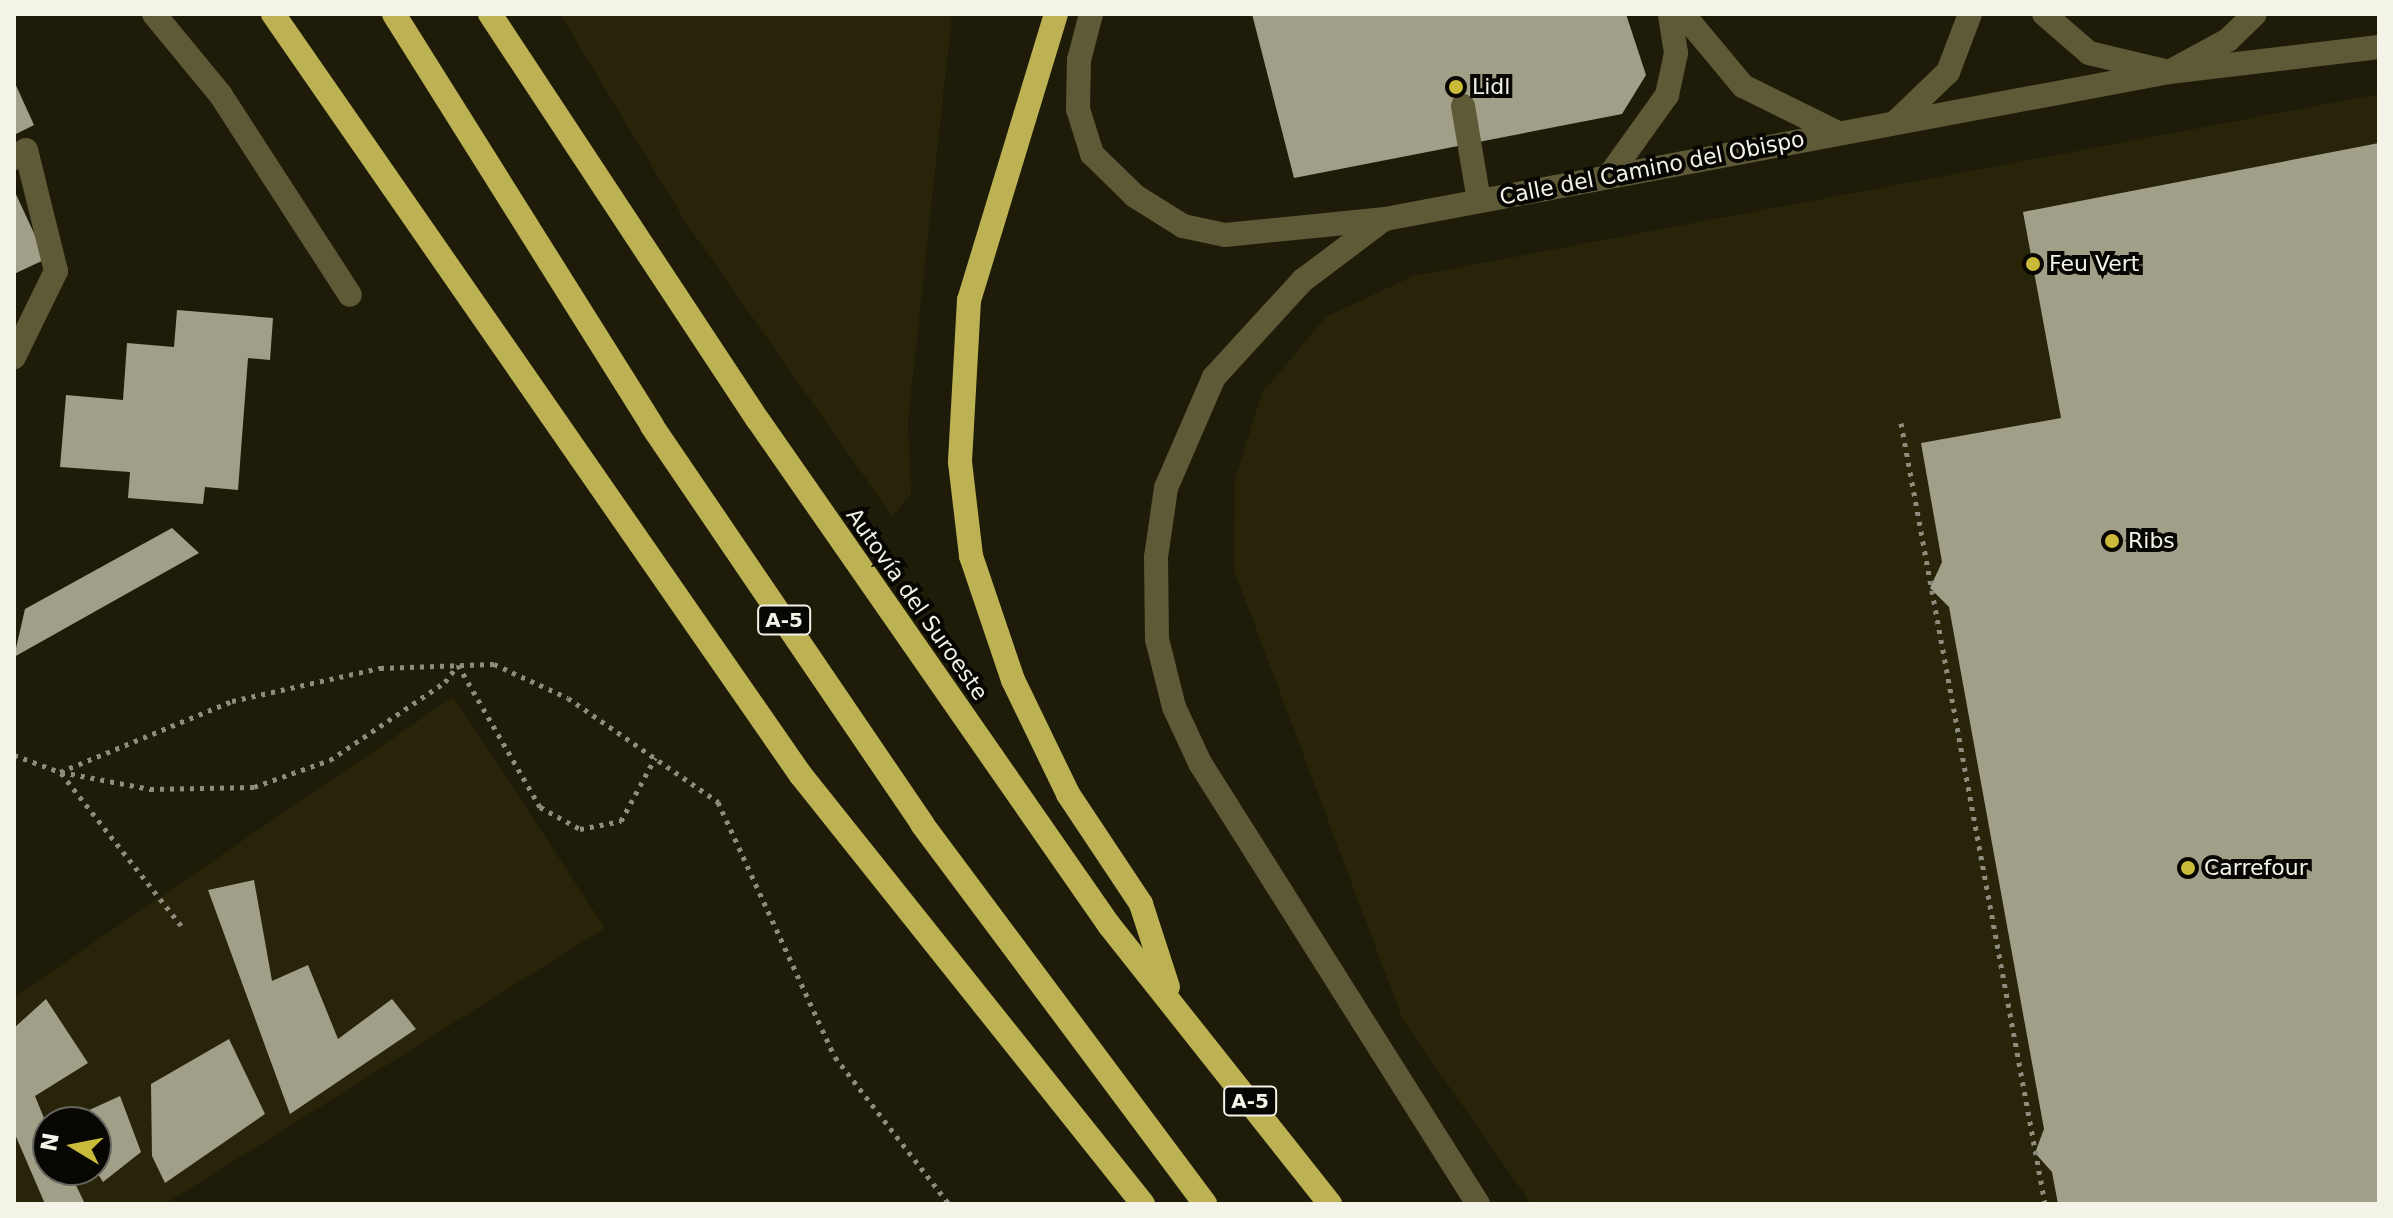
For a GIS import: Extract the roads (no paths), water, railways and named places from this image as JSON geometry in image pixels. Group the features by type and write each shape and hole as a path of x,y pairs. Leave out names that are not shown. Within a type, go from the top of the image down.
{"highway":[{"path":"273,14 800,774 1143,1204"},
{"name":"A-5","path":"394,14 652,426 922,824 1205,1204"},
{"name":"Autovía del Suroeste","path":"490,14 758,420 1109,925 1171,997 1330,1204"},
{"path":"1056,14 969,300 960,365 962,478 971,556 1013,680 1068,794 1141,904 1171,997"}],"street":[{"path":"154,14 220,94 350,295"},
{"name":"Calle del Camino del Obispo","path":"1091,14 1079,60 1078,109 1092,154 1135,196 1183,226 1225,235 1385,219 2169,72 2379,47"},
{"path":"1609,176 1667,95 1676,53 1670,14"},
{"path":"1683,14 1743,86 1838,133"},
{"path":"1894,124 1948,72 1970,14"},
{"path":"2044,14 2089,53 2169,72 2228,40 2255,14"},
{"path":"1463,106 1479,201"},
{"path":"14,158 26,150 56,271 14,357"},
{"path":"1385,219 1293,289 1214,377 1166,488 1156,557 1157,639 1174,707 1200,763 1478,1204"}],"place":[{"name":"Lidl","path":"1456,87"},
{"name":"Feu Vert","path":"2033,264"},
{"name":"Ribs","path":"2112,541"},
{"name":"Carrefour","path":"2188,868"}]}
